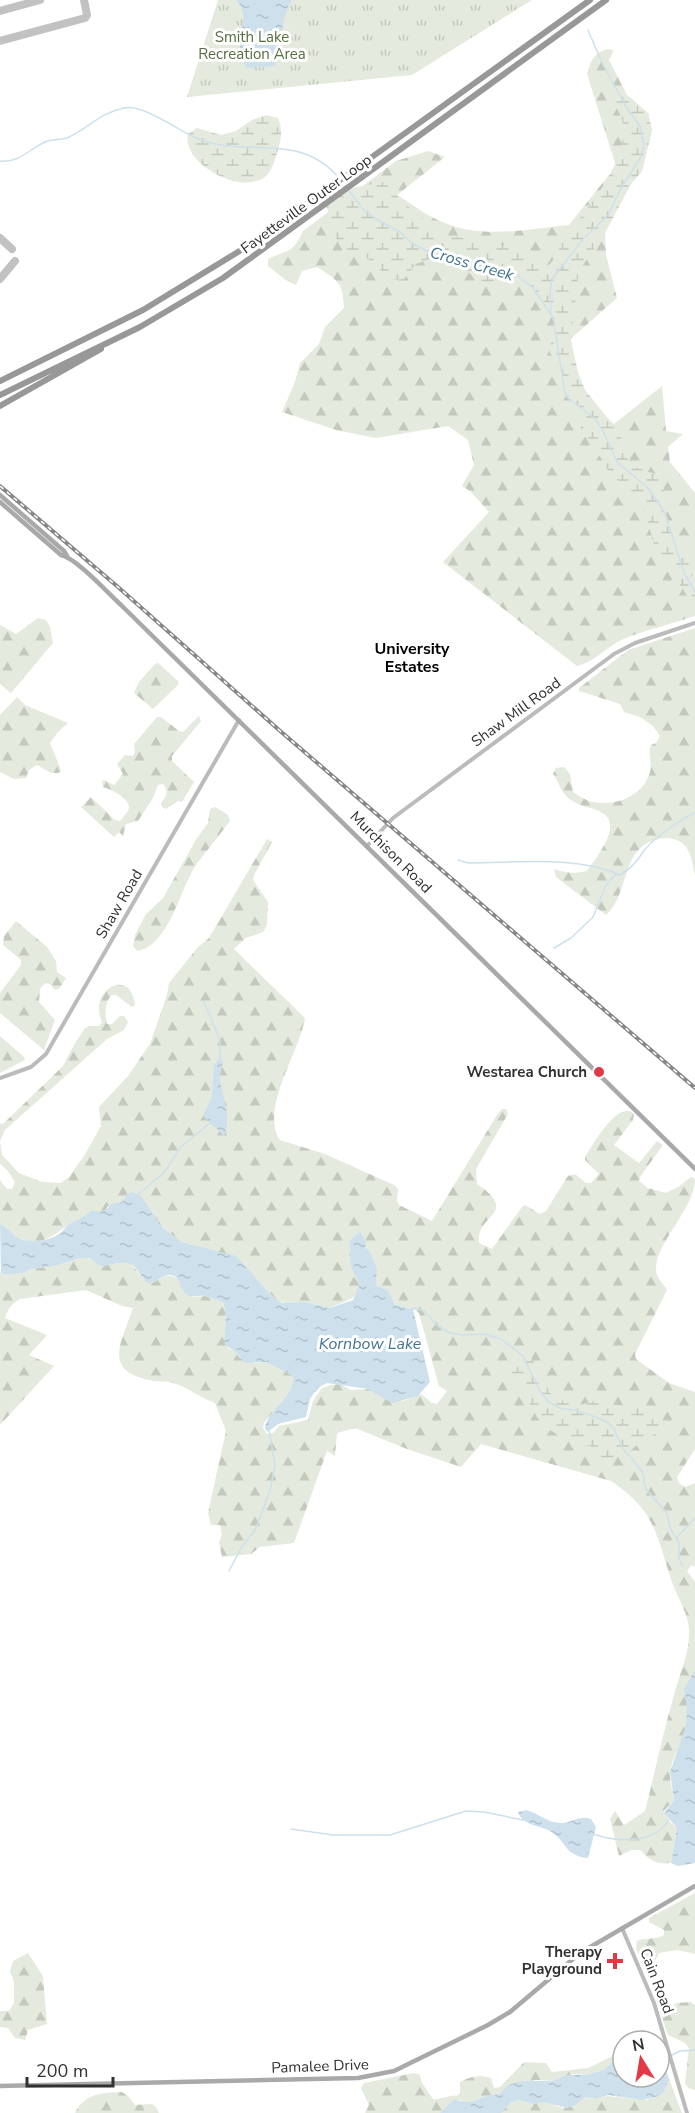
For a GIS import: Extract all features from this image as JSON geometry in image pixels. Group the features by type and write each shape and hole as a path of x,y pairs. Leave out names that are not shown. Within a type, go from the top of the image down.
{"highway":[{"name":"Fayetteville Outer Loop","path":"0,381 152,304 242,250 590,0"},
{"name":"Fayetteville Outer Loop","path":"0,395 140,327 223,278 606,0"},
{"path":"0,406 140,327"}],"main road":[{"name":"Murchison Road","path":"0,495 121,605 695,1169"},
{"name":"Murchison Road","path":"0,502 61,555 67,556"},
{"name":"Shaw Mill Road","path":"367,846 393,818 619,651 634,643 695,622"},
{"name":"Shaw Road","path":"0,1078 31,1067 46,1054 239,720"},
{"name":"Pamalee Drive","path":"0,2086 358,2078 385,2074 500,2018 580,1953 695,1886"},
{"name":"Cain Road","path":"622,1928 654,2003 687,2113"}],"green space":[{"name":"Smith Lake Recreation Area","path":"218,0 532,0 412,75 187,97"},
{"path":"614,50 609,60 627,95 648,113 652,130 642,171 631,184 605,231 606,255 617,298 567,342 577,394 614,424 662,386 666,431 683,434 668,447 670,462 695,493 695,616 626,638 590,661 577,666 443,562 489,512 471,492 462,486 474,465 468,440 448,426 376,438 336,430 282,412 295,382 300,363 319,344 325,327 344,308 340,287 330,275 317,267 302,271 296,285 268,266 268,259 292,248 303,231 396,161 428,151 445,157 397,195 432,217 460,228 490,232 569,225 616,166 587,74 599,52"},
{"path":"627,95 648,113 652,130 642,171 631,184 578,277 571,341 585,390 619,432 628,460 635,467 655,474 662,481 664,490 659,506 677,548 683,551 691,564 695,614 692,604 655,548 647,519 638,501 630,490 611,475 581,429 580,407 565,393 562,368 550,353 555,329 554,319 547,304 534,289 516,274 503,283 487,284 470,274 460,261 438,256 416,264 404,279 389,278 368,259 341,247 334,235 328,211 320,194 384,182 406,205 445,235 517,247 539,264 549,265 567,234 599,192 616,162 623,131 620,115 612,101"},
{"path":"266,115 278,118 281,138 271,170 257,181 244,183 217,174 194,156 188,145 188,134 197,128 221,135 236,131 252,120"},
{"path":"38,618 46,620 53,643 11,693 0,684 0,625 16,634"},
{"path":"695,628 695,876 690,853 684,844 669,838 655,840 644,845 636,853 619,897 606,915 556,877 554,869 570,873 587,871 607,840 610,823 607,816 599,811 568,798 553,774 556,768 564,767 570,774 573,792 589,801 608,803 626,798 634,794 646,781 651,768 651,745 656,743 660,736 653,726 640,717 624,712 620,704 579,691 579,688 628,650"},
{"path":"158,663 179,684 153,709 134,693 139,682"},
{"path":"17,697 25,705 68,723 50,743 61,770 59,773 51,773 37,765 29,770 26,778 14,779 0,772 0,715"},
{"path":"199,716 201,721 172,756 172,761 194,782 182,802 178,801 166,809 162,807 161,803 167,791 163,784 158,785 153,798 138,821 126,824 123,836 119,832 114,837 81,807 91,797 115,820 120,821 129,808 128,804 119,794 103,787 102,781 105,780 114,785 123,774 117,764 125,755 133,756 134,744 157,717 161,717 183,732"},
{"path":"215,807 228,815 230,821 190,875 166,928 148,947 137,951 133,946 135,935 146,914 163,898 208,823 210,809"},
{"path":"267,839 272,842 253,880 268,902 267,925 263,932 246,938 234,949 305,1018 277,1097 274,1113 275,1127 280,1140 325,1154 394,1185 398,1189 399,1205 432,1221 497,1115 502,1109 506,1109 508,1114 476,1169 477,1184 490,1194 495,1202 496,1208 483,1226 479,1243 492,1249 522,1207 525,1205 540,1214 546,1211 568,1176 575,1174 586,1183 591,1183 599,1174 585,1160 585,1157 606,1125 621,1112 628,1111 634,1114 633,1120 614,1145 639,1163 657,1141 663,1145 639,1181 648,1188 666,1193 691,1177 695,1179 688,1203 657,1259 656,1273 667,1290 635,1354 636,1359 669,1383 695,1392 695,1449 677,1477 679,1483 685,1487 695,1483 695,1567 692,1565 687,1571 695,1582 695,1670 689,1690 686,1726 671,1770 670,1779 674,1800 664,1811 669,1821 677,1828 671,1863 654,1861 640,1850 631,1850 619,1856 610,1819 615,1811 624,1825 645,1811 689,1642 688,1620 672,1582 658,1537 646,1514 637,1503 611,1481 481,1444 461,1467 355,1428 337,1433 335,1456 327,1451 294,1543 260,1547 251,1554 222,1557 219,1542 222,1535 220,1525 211,1525 208,1513 226,1431 215,1403 178,1385 137,1377 127,1371 119,1355 120,1345 133,1308 122,1306 86,1290 20,1299 15,1303 5,1318 47,1335 29,1355 54,1366 0,1425 0,1272 6,1275 23,1273 31,1269 58,1265 85,1257 92,1259 100,1266 127,1262 132,1264 143,1279 152,1283 166,1276 172,1276 178,1279 184,1291 193,1297 205,1296 223,1302 226,1307 225,1342 228,1348 240,1358 255,1363 266,1362 292,1375 291,1388 287,1395 264,1423 263,1428 267,1434 273,1433 279,1426 308,1420 313,1401 321,1389 330,1385 340,1384 351,1390 368,1389 403,1401 421,1394 432,1403 437,1404 447,1391 439,1386 419,1313 413,1309 395,1305 389,1291 376,1285 377,1269 359,1232 349,1241 351,1265 358,1278 359,1291 352,1298 330,1308 305,1302 277,1301 254,1276 218,1252 182,1242 159,1224 143,1200 127,1194 122,1202 108,1206 105,1211 86,1215 83,1219 46,1239 29,1241 19,1238 0,1224 0,1180 7,1189 12,1189 15,1182 0,1164 0,1141 2,1155 19,1173 42,1182 61,1183 69,1177 101,1126 99,1107 128,1076 150,1044 169,983 198,947 209,938"},
{"path":"16,921 47,947 56,961 57,972 66,978 59,989 55,990 50,984 45,983 40,989 39,1002 55,1020 44,1050 0,1013 0,993 21,965 21,960 3,945 4,936"},
{"path":"119,985 126,987 132,993 135,1005 132,1007 113,995 108,1000 106,1012 107,1024 112,1024 120,1016 124,1016 128,1022 124,1030 107,1039 5,1130 0,1141 0,1124 4,1123 63,1066 85,1028 99,1026 102,1022 99,1010 100,1000 105,992"},
{"path":"0,1036 25,1060 0,1073"},
{"path":"530,1355 553,1398 566,1400 576,1406 598,1400 605,1404 642,1407 649,1417 660,1425 662,1431 644,1439 624,1456 601,1459 590,1446 563,1437 544,1425 519,1385 508,1376"},
{"path":"695,1893 695,1954 677,1950 659,1953 653,1965 644,1965 636,1949 637,1941 664,1935 664,1930 649,1922 649,1918"},
{"path":"28,1953 43,1976 47,2024 28,2030 25,2040 15,2038 8,2028 0,2027 0,2011 9,2011 14,2003 14,1982 10,1971 13,1961"},
{"path":"691,2002 695,2005 695,2090 688,2088 685,2083 689,2048 685,2043 671,2036 671,2029 666,2029 660,2012 677,2003"},
{"path":"611,2057 611,2063 604,2070 586,2075 573,2074 553,2081 536,2080 508,2085 499,2094 471,2102 459,2100 441,2113 365,2113 369,2105 361,2088 364,2083 414,2073 420,2075 422,2083 433,2099 439,2099 457,2096 460,2093 460,2082 471,2077 491,2078 494,2088 500,2087 524,2062 546,2063 552,2072 588,2068"},
{"path":"671,2084 682,2113 500,2113 512,2102 518,2100 533,2104 543,2101 562,2108 574,2106 585,2097 594,2099 607,2096 647,2100 664,2092 665,2089 671,2089"},
{"path":"122,2092 135,2105 152,2104 159,2113 75,2113 83,2101 95,2095"}],"water":[{"path":"236,0 292,0 285,16 275,66 246,68 240,46 243,15"},
{"path":"219,1059 223,1062 220,1077 227,1113 224,1136 203,1116 212,1096 214,1065"},
{"name":"Kornbow Lake","path":"132,1192 141,1196 163,1228 182,1242 236,1256 274,1298 282,1303 305,1302 330,1308 353,1300 359,1286 351,1267 349,1241 359,1232 361,1233 366,1241 365,1248 369,1250 377,1269 376,1285 389,1291 395,1305 413,1309 430,1382 418,1396 392,1403 368,1389 327,1383 321,1386 310,1399 306,1417 278,1424 268,1432 265,1429 267,1422 290,1390 292,1375 266,1362 246,1363 225,1345 226,1316 223,1302 204,1296 187,1295 174,1276 167,1275 148,1283 132,1264 100,1266 90,1258 31,1269 23,1273 6,1275 1,1273 0,1224 16,1237 24,1240 46,1240 56,1236 71,1223 91,1211 105,1211 111,1204 122,1202 127,1194"},
{"path":"695,1670 695,1863 678,1866 671,1863 677,1828 664,1813 674,1800 670,1772 686,1725 687,1708 684,1689"},
{"path":"526,1810 558,1823 583,1818 591,1819 596,1827 588,1858 574,1854 556,1835 520,1817 518,1812"},
{"path":"611,2063 611,2089 665,2089 658,2096 643,2100 608,2095 596,2099 585,2097 576,2105 567,2108 544,2102 533,2104 518,2100 512,2102 501,2113 440,2113 454,2100 471,2102 499,2094 508,2085 522,2081 553,2081 566,2075 586,2075 604,2070"}],"waterway":[{"path":"551,311 552,279 583,239 608,215 640,158 644,146 640,126 628,110 603,65 588,30"},
{"name":"Cross Creek","path":"0,161 19,158 50,140 67,138 115,110 132,108 150,113 194,137 213,143 288,150 306,154 323,163 339,178"},
{"name":"Cross Creek","path":"349,191 364,210 400,232 413,244 433,254 516,274 533,288 553,317 565,393 568,398 595,419 617,462 648,488 665,513 684,573 695,592"},
{"path":"458,860 468,863 565,862 603,869 620,875 630,868 659,836 695,813"},
{"path":"554,948 571,938 593,917 606,885 616,874"},
{"path":"204,1002 220,1040 220,1061"},
{"path":"137,1195 164,1173 181,1147 211,1122"},
{"path":"412,1309 424,1311 438,1326 450,1333 485,1334 501,1339 523,1356 540,1391 549,1402 562,1409 575,1410 607,1422 614,1429 623,1449 642,1471 646,1489 666,1512 671,1530 679,1542 679,1559 683,1566"},
{"path":"229,1571 241,1548 255,1530 270,1491 275,1465 269,1430"},
{"path":"677,1537 695,1518"},
{"path":"291,1829 333,1835 390,1835 466,1811 484,1812 523,1820"},
{"path":"593,1834 623,1840 645,1837 663,1827 669,1819"},
{"path":"671,2056 680,2051 695,2050"}],"taxiway":[{"path":"0,11 40,0"},
{"path":"0,41 85,18 87,15 84,0"},
{"path":"0,238 12,249"},
{"path":"0,279 15,261"}],"railway":[{"path":"0,486 695,1088"}],"place":[{"name":"Westarea Church","path":"599,1072"},
{"name":"Therapy Playground","path":"615,1961"}],"district":[{"name":"University Estates","path":"412,657"}]}
